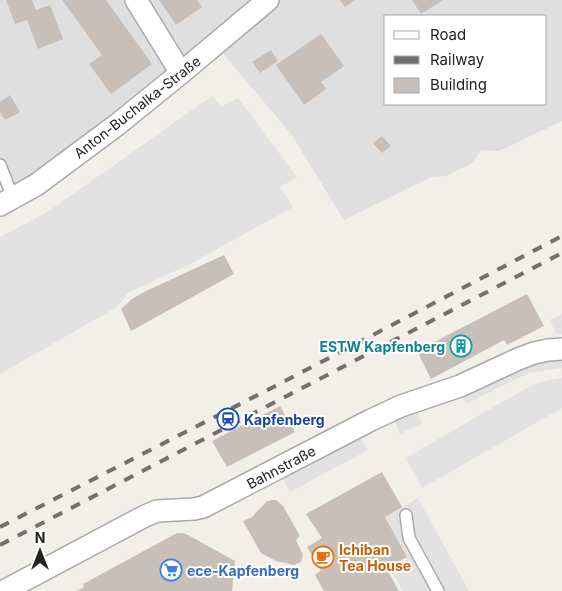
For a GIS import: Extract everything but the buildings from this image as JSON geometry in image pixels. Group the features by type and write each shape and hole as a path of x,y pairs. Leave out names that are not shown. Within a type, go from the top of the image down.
{"street":[{"path":"136,0 181,73"},
{"name":"Anton-Buchalka-Straße","path":"7,201 36,185 111,130 268,0"},
{"name":"Bahnstraße","path":"4,591 145,516 157,511 204,507 401,406 460,386 534,352 562,349"}],"lane":[{"path":"0,165 7,201"},
{"path":"406,515 408,538 438,591"}],"shaded area":[{"path":"0,0 562,0 562,121 499,151 481,150 471,164 446,176 431,177 344,220 291,134 215,44 13,198 0,165"},
{"path":"212,96 222,106 238,98 297,177 280,187 293,207 192,263 128,293 117,307 0,374 0,237 49,211"},
{"path":"562,314 562,334 556,334 550,320"},
{"path":"562,359 562,368 529,373 466,404 463,397 511,372 537,362"},
{"path":"562,378 562,408 422,488 406,458 523,390 540,382"},
{"path":"416,410 422,423 400,434 394,419"},
{"path":"359,435 368,450 290,492 281,476"},
{"path":"418,498 469,591 403,591 391,570 408,560 385,517"}],"railway":[{"path":"0,527 562,236"},
{"path":"0,545 562,253"}],"place":[{"name":"ESTW Kapfenberg","path":"461,346"},
{"name":"Kapfenberg","path":"228,419"},
{"name":"Ichiban Tea House","path":"323,557"},
{"name":"ece-Kapfenberg","path":"171,570"}]}
